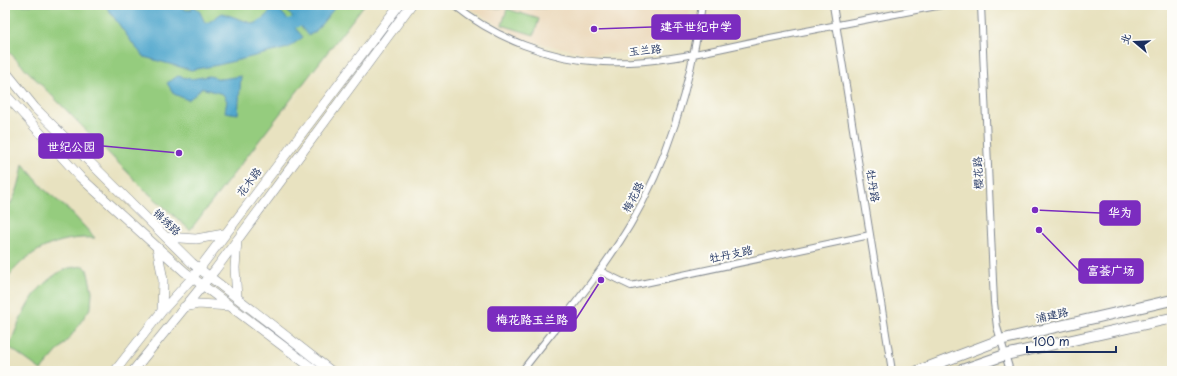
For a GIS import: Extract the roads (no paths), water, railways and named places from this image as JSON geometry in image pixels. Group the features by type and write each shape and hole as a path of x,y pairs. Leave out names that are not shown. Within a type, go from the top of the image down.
{"main road":[{"name":"花木路","path":"115,371 162,311 192,277 399,5"},
{"path":"133,371 210,276 411,5"},
{"name":"锦绣路","path":"5,71 35,108 199,267 331,371"},
{"path":"5,94 80,177 157,247 192,277 316,371"},
{"path":"166,236 196,239 224,234"},
{"path":"237,240 235,268 237,298"},
{"path":"157,247 163,280 162,311"},
{"name":"浦建路","path":"918,371 1000,340 1172,300"},
{"path":"184,307 198,304 231,306"},
{"path":"959,371 1005,355 1172,318"}],"street":[{"name":"玉兰路","path":"454,5 486,27 508,39 540,51 570,58 618,62 657,59 695,53 942,5"},
{"name":"梅花路","path":"522,371 600,271 635,215 664,158 681,108 695,53 702,5"},
{"name":"牡丹路","path":"834,5 892,371"},
{"name":"樱花路","path":"982,5 993,293 1000,340 1010,371"},
{"name":"牡丹支路","path":"600,271 631,286 870,235"}],"water":[{"path":"105,5 176,5 186,10 191,10 193,6 199,10 205,23 222,13 254,24 276,6 303,37 288,48 191,70 144,57"},
{"path":"282,5 337,5 315,32 308,35"},
{"path":"178,76 191,79 209,76 221,79 241,76 238,114 225,112 227,101 223,94 201,88 188,100 174,94 167,83"}],"waterway":[{"path":"278,27 304,20 317,5"}],"place":[{"name":"建平世纪中学","path":"594,29"},
{"name":"世纪公园","path":"179,153"},
{"name":"华为","path":"1035,210"},
{"name":"富荟广场","path":"1039,230"},
{"name":"梅花路玉兰路","path":"601,280"}]}
